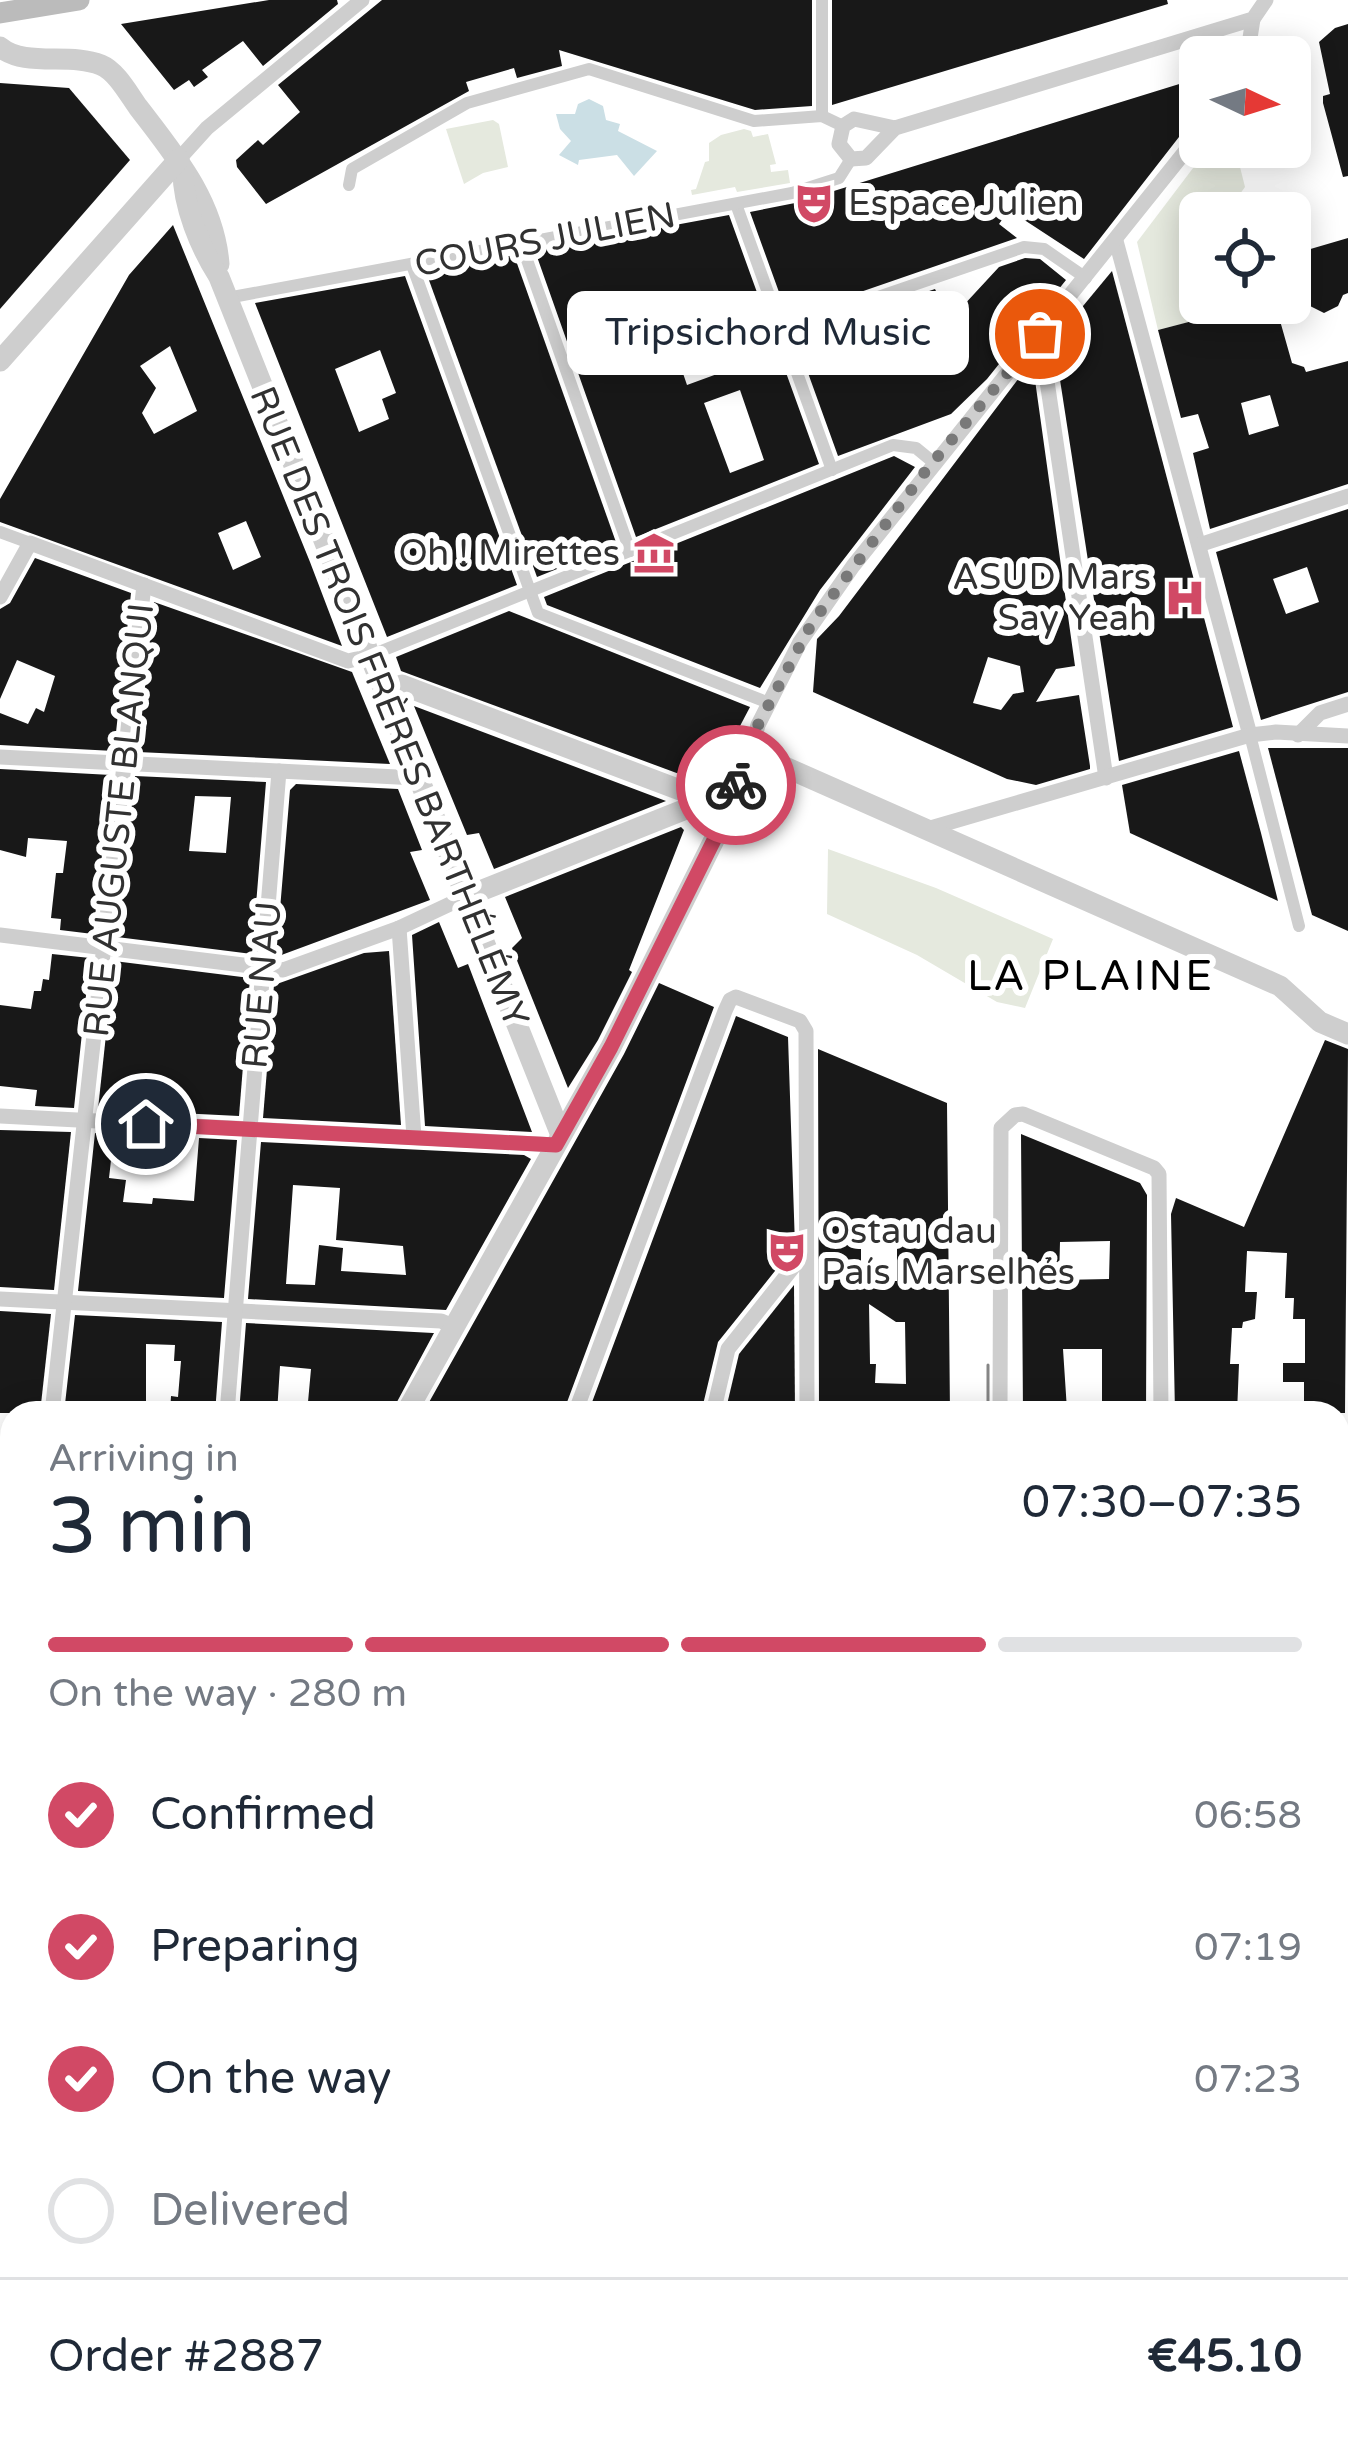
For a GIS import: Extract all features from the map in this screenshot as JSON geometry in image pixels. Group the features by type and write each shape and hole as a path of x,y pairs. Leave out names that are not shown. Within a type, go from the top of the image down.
{"main road":[{"path":"0,13 80,0"}],"street":[{"path":"0,361 181,165 207,128 362,0"},
{"path":"822,0 822,116"},
{"path":"1250,36 1253,19 1266,0"},
{"name":"COURS JULIEN","path":"349,185 352,169 466,104 589,69 754,121 822,116 843,126 861,119 895,128 1253,19"},
{"name":"RUE DES TROIS FRÈRES BARTHÉLÉMY","path":"0,46 15,55 103,65 195,184 200,213 219,257 223,287 559,1140"},
{"path":"843,126 839,144 851,159"},
{"name":"COURS JULIEN","path":"223,287 412,265 792,193 839,178 851,159 872,155 895,128"},
{"path":"413,1401 611,1047 715,838 715,804 751,752 756,729 812,623 934,461 1179,160"},
{"path":"736,204 832,470"},
{"path":"1116,241 1299,926"},
{"path":"521,242 630,551"},
{"path":"782,330 1024,247 1044,249 1086,278"},
{"path":"412,265 538,613 771,698"},
{"path":"1040,334 1106,778"},
{"path":"0,532 348,661 893,445 916,448 934,461"},
{"path":"1199,545 1348,496"},
{"path":"0,597 31,543"},
{"name":"RUE AUGUSTE BLANQUI","path":"53,1401 144,585"},
{"path":"383,691 402,685 715,804"},
{"path":"1298,735 1320,713 1348,704"},
{"path":"926,829 1250,735 1348,736"},
{"path":"751,752 1280,986 1320,1022 1339,1030"},
{"path":"0,757 417,778"},
{"name":"RUE NAU","path":"228,1401 279,771"},
{"path":"0,935 284,970 715,804"},
{"path":"399,928 414,1137"},
{"path":"579,1401 725,1011 730,1000 745,998 805,1026 808,1401"},
{"path":"1000,1401 1001,1128 1015,1114 1031,1116 1154,1168 1162,1185 1161,1401"},
{"path":"0,1116 249,1131 559,1140"},
{"path":"716,1401 728,1349 806,1251"},
{"path":"0,1299 441,1321 454,1327"}],"shaded area":[{"path":"589,99 603,106 606,120 620,124 618,131 657,151 634,176 617,155 579,160 578,165 559,155 571,141 560,129 556,114 575,114 578,104"},
{"path":"493,120 499,124 508,167 464,184 446,129"},
{"path":"744,129 753,137 768,134 776,164 770,165 771,172 788,170 790,183 692,195 709,161 709,143"},
{"path":"1193,168 1240,168 1245,187 1241,192 1179,192 1181,324 1158,330 1137,242"},
{"path":"828,849 936,888 1053,939 1025,1008 997,1002 917,955 827,914"}],"building":[{"path":"269,0 337,0 338,4 263,66 243,41 202,70 208,77 194,87 189,80 174,90 121,24"},
{"path":"382,0 812,0 812,106 755,110 559,50 562,66 517,78 514,68 466,82 469,91 266,204 236,160 258,140 263,145 300,112 278,85"},
{"path":"832,0 1167,0 1168,4 832,105"},
{"path":"1348,24 1348,176 1343,177 1323,103 1323,96 1330,94 1319,42"},
{"path":"0,83 69,88 130,160 0,309"},
{"path":"1179,84 1179,137 1084,259 1009,210 999,224 1017,238 788,317 750,212 795,203"},
{"path":"729,215 819,464 636,537 535,251","holes":["726,331 739,366 687,385 675,350","740,390 764,460 730,473 704,403"]},
{"path":"173,225 342,646 0,522 0,499 129,275","holes":["170,346 197,411 154,434 142,413 156,388 140,366","246,521 261,557 233,570 218,533"]},
{"path":"1348,238 1348,293 1324,313 1311,306 1311,249"},
{"path":"514,255 617,545 537,577 426,272"},
{"path":"1025,258 1040,259 1066,280 987,379 951,414 838,456 795,337 935,289 950,320 999,267"},
{"path":"1112,271 1233,727 1119,761 1054,341"},
{"path":"405,276 517,585 387,637 255,303","holes":["380,350 396,393 382,399 389,419 359,432 335,369"]},
{"path":"1181,324 1281,324 1292,363 1306,372 1348,361 1348,484 1210,529 1193,453 1209,448 1198,414 1181,418 1158,330","holes":["1270,395 1279,426 1249,435 1241,403"]},
{"path":"1022,374 1035,380 1075,666 1056,669 1036,702 1079,695 1090,769 1036,785 1007,779 813,692 817,639","holes":["988,657 1020,666 1024,692 1013,694 1001,710 973,703"]},
{"path":"894,456 915,467 820,590 760,688 547,605 544,597"},
{"path":"1348,509 1348,692 1261,720 1216,552","holes":["1307,567 1319,602 1286,614 1273,579"]},
{"path":"35,558 131,593 114,751 0,745 0,713 28,724 36,708 44,712 55,676 17,660 0,699 0,609 10,603"},
{"path":"154,602 352,672 390,764 138,752"},
{"path":"509,611 750,707 709,785 401,671 396,657"},
{"path":"414,706 666,801 494,869 479,833 467,835"},
{"path":"1268,748 1348,748 1348,931 1312,915"},
{"path":"1239,751 1278,901 1130,833 1122,785"},
{"path":"0,769 111,775 93,934 60,930 61,919 51,918 56,873 63,873 67,841 28,838 26,857 0,850"},
{"path":"135,776 266,782 252,954 117,937","holes":["195,796 231,797 226,853 189,851"]},
{"path":"296,784 398,789 422,850 410,852 430,900 276,957 290,790"},
{"path":"681,827 684,830 632,972 568,1088 512,948 522,938 505,897"},
{"path":"439,922 458,968 468,964 532,1132 425,1126 412,935"},
{"path":"389,951 401,1125 263,1118 274,985 364,953"},
{"path":"52,954 90,958 74,1108 35,1106 37,1090 0,1086 0,1005 31,1009 34,991 41,991 43,979 49,980"},
{"path":"114,961 250,978 239,1116 98,1109"},
{"path":"659,983 714,1007 567,1401 430,1401"},
{"path":"736,1016 788,1037 795,1246 718,1342 704,1401 592,1401"},
{"path":"1325,1040 1348,1049 1345,1401 1304,1401 1304,1382 1283,1382 1283,1363 1305,1363 1305,1319 1293,1319 1294,1298 1285,1298 1287,1253 1247,1251 1245,1292 1257,1292 1255,1319 1243,1322 1242,1328 1232,1328 1230,1364 1239,1364 1237,1401 1175,1401 1171,1214 1176,1198 1244,1227"},
{"path":"818,1049 947,1103 950,1401 819,1401","holes":["861,1241 897,1241 897,1281 861,1281","869,1304 896,1322 905,1322 906,1384 875,1383"]},
{"path":"0,1130 71,1132 54,1290 0,1287"},
{"path":"95,1133 114,1134 109,1178 126,1180 123,1202 152,1204 153,1198 194,1201 199,1138 237,1140 224,1298 78,1291"},
{"path":"1021,1134 1140,1183 1147,1195 1146,1401 1102,1401 1102,1349 1063,1349 1066,1401 1023,1401","holes":["1110,1241 1109,1279 1059,1280 1060,1242"]},
{"path":"261,1142 531,1159 446,1310 248,1299","holes":["293,1185 340,1188 336,1240 403,1246 406,1275 341,1271 343,1248 319,1245 315,1285 286,1284"]},
{"path":"794,1285 795,1401 728,1401 739,1354"},
{"path":"0,1311 51,1314 41,1401 0,1401"},
{"path":"75,1315 222,1322 216,1401 171,1401 171,1396 178,1397 181,1361 174,1361 175,1345 146,1344 146,1401 65,1401"},
{"path":"246,1323 434,1333 397,1401 308,1401 311,1369 280,1366 278,1401 240,1401"}],"tram line":[{"path":"988,1365 988,1401"}],"way so far":[{"path":"736,785 758,725 812,623 924,473 1040,334"}],"place":[{"name":"Espace Julien","path":"814,203"},
{"name":"Tripsichord Music","path":"1040,334"},
{"name":"Oh ! Mirettes","path":"654,553"},
{"name":"ASUD Mars Say Yeah","path":"1185,598"},
{"name":"Ostau dau País Marselhés","path":"787,1252"}],"district":[{"name":"LA PLAINE","path":"1091,976"}],"route":[{"path":"146,1124 556,1145 611,1047 715,838 736,785"}]}
